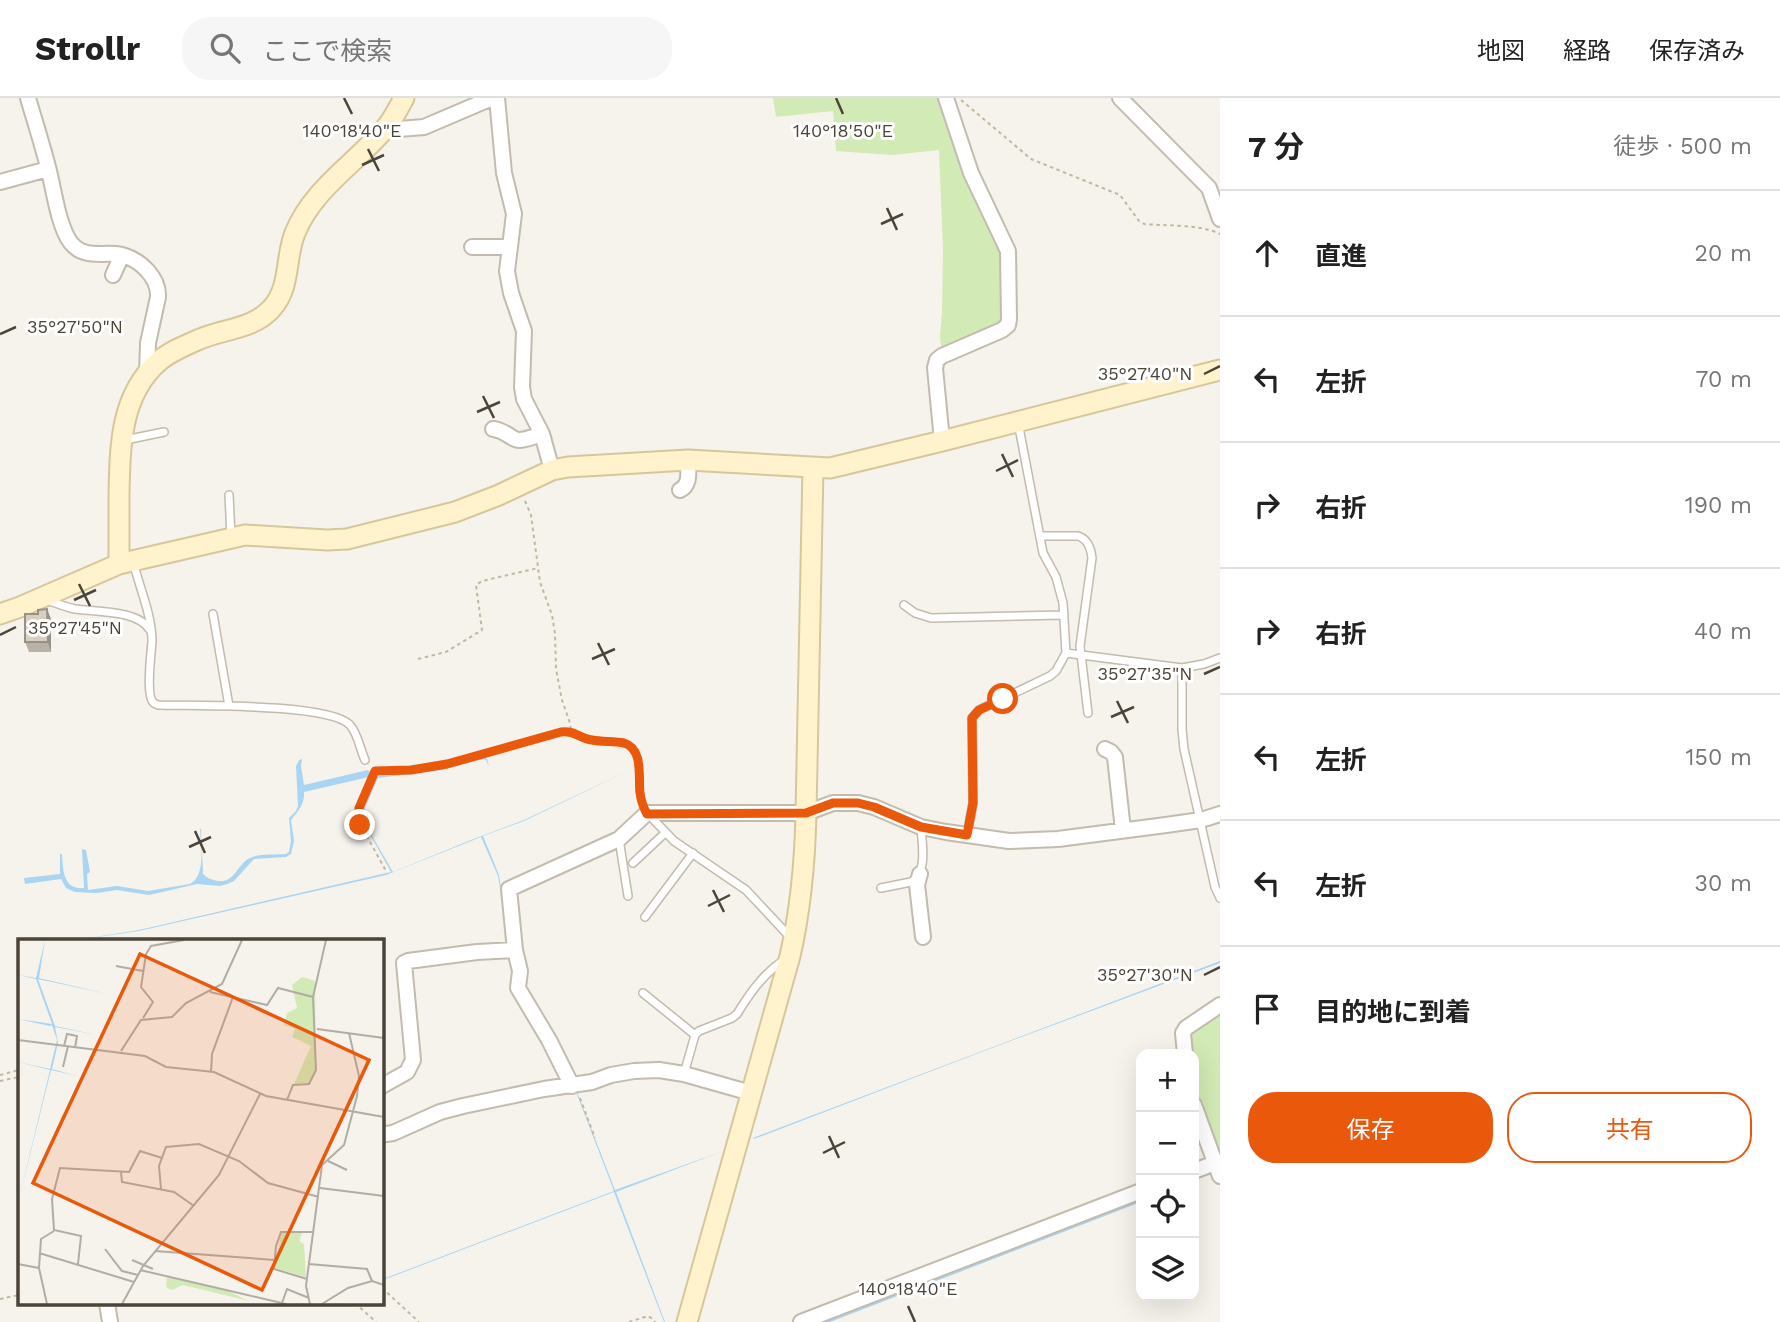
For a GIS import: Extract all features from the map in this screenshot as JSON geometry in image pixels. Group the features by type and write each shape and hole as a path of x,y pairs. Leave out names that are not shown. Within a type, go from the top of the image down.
{"street":[{"path":"28,98 58,212 72,245 87,254 122,255 134,260 150,274 159,291 148,343 146,374"},
{"path":"126,562 121,441 125,414 131,399 146,374 159,361 203,338 248,325 272,309 285,284 293,236 306,211 388,124 404,98"},
{"path":"388,124 399,130 424,127 495,98 504,173 514,214 507,271 510,293 524,331 522,387 524,399 542,434 552,470"},
{"path":"942,441 934,368 937,360 1002,330 1008,325 1009,319 1008,251 971,173 946,98"},
{"path":"1121,98 1209,188 1220,219"},
{"path":"0,182 48,169"},
{"path":"472,247 509,247"},
{"path":"113,275 122,255"},
{"path":"0,614 126,562 246,535 327,540 348,538 455,512 552,470 583,465 688,460 813,468 843,465 1220,370"},
{"path":"493,429 501,430 519,440 542,434"},
{"path":"680,490 688,484 688,460"},
{"path":"687,1322 792,948 801,904 805,858 813,468"},
{"path":"1105,749 1115,757 1123,830"},
{"path":"575,1089 519,991 520,971 515,950 509,889 619,839 647,814 806,813 833,803 858,803 921,827 1009,841 1030,841 1166,825 1220,814"},
{"path":"920,874 917,885 923,937"},
{"path":"383,1085 407,1072 413,1060 404,963 477,952 515,950"},
{"path":"1185,1049 1183,1033 1186,1028 1220,1004"},
{"path":"383,1133 393,1133 440,1112 463,1106 544,1088 575,1089 634,1071 659,1070 684,1074 751,1093"},
{"path":"1197,1112 1218,1169 1199,1171"},
{"path":"801,1322 1136,1193"},
{"path":"107,1304 110,1322"}],"lane":[{"path":"967,835 973,803 972,718 979,710 1050,676 1066,653 1064,615 1056,577 1043,553 1018,422"},
{"path":"121,441 164,432"},
{"path":"229,495 231,537"},
{"path":"1040,536 1082,537 1091,551 1080,646 1088,713"},
{"path":"126,562 143,594 150,630 152,643 149,677 150,697 153,702 165,705 229,705 302,711 343,721 352,728 365,760"},
{"path":"40,598 71,608 129,617 144,622 150,630"},
{"path":"904,606 931,618 1064,615"},
{"path":"213,614 229,705"},
{"path":"1066,653 1182,668 1220,658"},
{"path":"1182,668 1183,739 1215,887 1220,898"},
{"path":"647,814 655,819 674,841 746,890 792,948 763,978 737,1014 695,1035 684,1074"},
{"path":"881,888 911,882 920,874 921,827"},
{"path":"634,863 665,832"},
{"path":"619,839 628,896"},
{"path":"645,918 693,853"},
{"path":"643,993 695,1035"}],"path":[{"path":"958,98 1031,159 1120,195 1143,224 1201,229 1220,234"},
{"path":"516,486 530,510 540,582 554,623 556,669 571,731"},
{"path":"418,659 446,652 482,630 476,584 538,568"},
{"path":"365,760 375,771 411,770 447,764 571,731 588,740 625,743 630,746 639,762 640,797 647,814"},
{"path":"375,771 359,808 359,821 386,871"},
{"path":"0,1075 18,1070"},
{"path":"0,1081 18,1077"},
{"path":"575,1089 595,1138"},
{"path":"383,1289 419,1322"},
{"path":"0,1299 18,1295"},
{"path":"356,1304 376,1322"},
{"path":"629,1322 648,1316 655,1322"}],"green space":[{"path":"773,98 946,98 1008,251 1009,319 942,356 940,336 943,249 939,150 893,155 836,151 833,111 776,117"},
{"path":"1220,1009 1220,1166 1199,1109 1199,1049 1188,1049 1189,1031"}],"water":[{"path":"485,757 489,767 484,759 442,770 378,778 365,808 364,822 393,872 471,840 524,820 634,768 524,821 483,836 499,875 510,946 498,876 481,837 386,875 139,931 82,939 139,930 391,872 363,822 362,813 376,778 446,768"},
{"path":"302,759 304,785 368,770 370,773 369,777 304,792 302,804 291,820 294,841 291,854 286,857 254,859 234,881 220,886 197,884 149,895 117,890 75,892 66,888 61,879 25,884 24,878 60,874 62,854 68,882 77,888 84,888 82,849 86,850 90,872 87,874 88,890 117,886 148,891 190,884 195,880 200,867 200,829 203,874 214,880 228,879 252,857 286,854 291,841 289,818 298,806 296,766"},
{"path":"1220,961 1220,963 753,1138"},
{"path":"576,1092 615,1190 726,1150 616,1192 665,1322 614,1192 383,1280 614,1191"},
{"path":"1136,1202 830,1322 824,1322"}],"building":[{"path":"47,609 48,642 25,642 25,614 38,614 38,610"}],"route":[{"path":"360,825 359,808 375,771 411,770 447,764 571,731 588,740 625,743 630,746 639,762 640,797 647,814 806,813 833,803 846,802 874,807 921,827 967,835 973,803 972,718 979,710 1003,699"}]}
